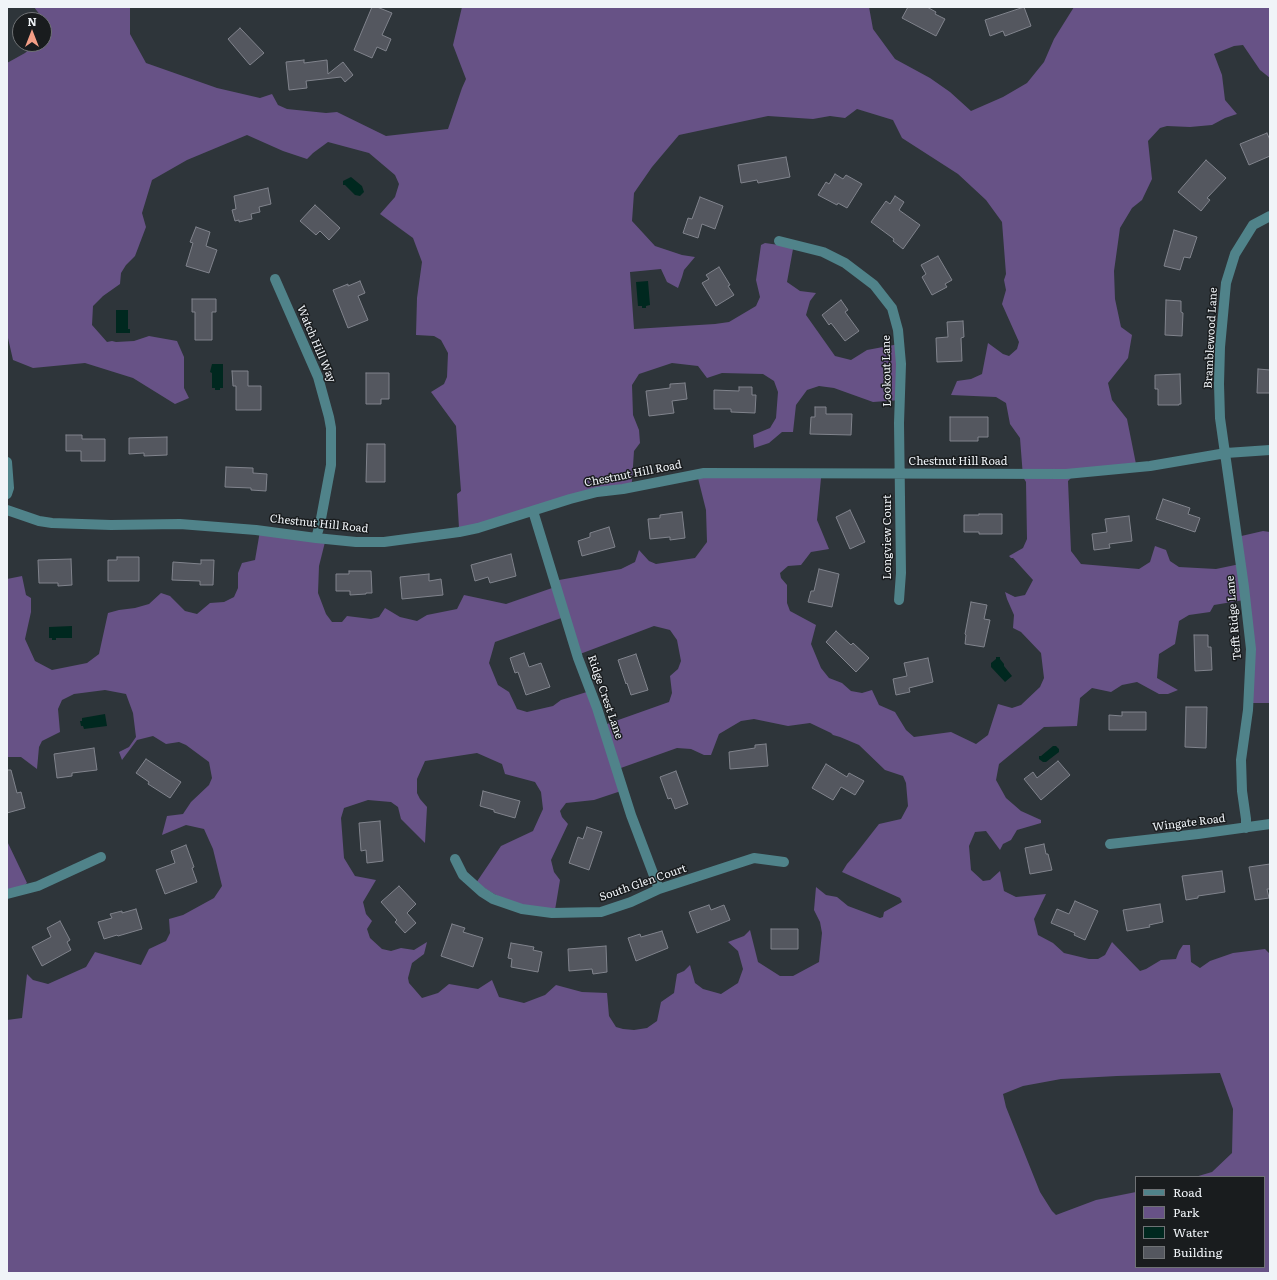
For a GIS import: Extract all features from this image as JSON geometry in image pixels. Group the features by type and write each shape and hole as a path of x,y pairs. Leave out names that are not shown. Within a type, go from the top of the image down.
{"street":[{"name":"Bramblewood Lane","path":"1226,453 1220,418 1219,384 1220,347 1226,282 1235,254 1253,225 1270,216"},
{"name":"Lookout Lane","path":"779,241 823,252 846,263 874,285 892,308 898,330 901,364 900,474"},
{"name":"Watch Hill Way","path":"275,279 318,377 330,417 331,466 316,538"},
{"name":"Chestnut Hill Road","path":"7,510 39,521 52,523 180,524 256,530 356,542 396,541 478,528 596,492 623,489 704,473 1066,474 1150,466 1226,453 1270,450"},
{"name":"Tefft Ridge Lane","path":"1226,453 1231,503 1244,587 1251,649 1248,710 1241,760 1242,791 1246,828"},
{"path":"7,462 9,488 7,494"},
{"name":"Longview Court","path":"899,600 901,573 900,474"},
{"name":"Ridge Crest Lane","path":"533,510 578,658 631,815 659,889"},
{"name":"Wingate Road","path":"1110,844 1270,824"},
{"path":"7,894 38,886 101,857"},
{"name":"South Glen Court","path":"456,859 463,875 482,892 493,899 537,912 552,913 601,912 631,902 659,889 754,858 784,862"}],"green space":[{"path":"34,7 130,7 130,34 146,63 217,88 260,98 272,94 278,105 287,109 326,113 337,112 386,136 448,129 466,79 453,45 462,7 869,7 873,29 895,59 930,78 950,92 971,111 1003,97 1027,83 1044,62 1054,39 1074,7 1270,7 1270,78 1260,70 1243,45 1234,46 1214,54 1222,75 1225,100 1237,114 1212,125 1190,127 1167,126 1160,128 1148,141 1152,179 1142,200 1132,208 1120,228 1114,271 1115,299 1121,327 1132,335 1128,358 1108,383 1112,400 1127,419 1137,469 1071,478 1068,481 1071,551 1081,564 1139,569 1150,562 1155,546 1166,550 1170,561 1179,567 1216,569 1240,564 1237,537 1263,531 1270,532 1270,703 1251,703 1244,600 1214,605 1210,612 1189,615 1179,621 1175,644 1159,654 1157,678 1178,690 1168,694 1159,694 1137,682 1122,685 1111,692 1092,688 1080,698 1077,726 1044,727 999,764 996,780 1006,798 1021,811 1041,820 1041,823 1017,830 1011,840 1003,844 1000,850 986,831 975,832 969,846 971,870 983,881 990,880 1000,871 1004,891 1016,897 1046,894 1034,919 1038,935 1053,943 1064,953 1089,959 1098,959 1105,955 1112,942 1140,971 1161,960 1176,959 1183,945 1190,945 1191,962 1200,968 1210,961 1233,953 1265,949 1270,954 1270,1273 7,1273 7,1020 22,1018 27,974 33,980 48,984 86,967 95,952 141,965 149,949 166,941 170,933 169,919 183,915 214,898 222,886 213,849 204,829 186,825 162,835 167,816 183,814 191,802 209,785 212,778 209,762 186,745 179,742 166,744 153,736 137,740 122,760 119,752 129,747 136,737 133,713 126,694 105,690 74,694 62,700 58,709 60,732 42,741 39,747 37,769 21,757 7,757 7,579 22,576 26,595 31,598 31,612 25,639 35,661 52,670 87,663 99,654 108,613 149,604 161,593 170,596 185,611 197,614 210,603 224,602 234,597 238,588 238,573 242,563 255,560 260,531 326,538 319,566 318,593 326,614 332,622 342,622 347,616 371,619 379,617 385,608 400,617 417,621 427,615 457,609 464,595 506,604 555,587 559,580 621,569 635,562 639,550 649,561 656,564 695,558 707,542 706,510 698,478 821,478 817,520 829,549 811,552 801,565 788,566 780,573 781,578 787,585 787,603 790,611 816,625 811,644 821,668 829,678 842,683 851,691 862,693 872,690 879,705 895,712 906,730 914,737 951,732 976,744 988,735 998,704 1012,708 1021,705 1040,687 1044,678 1041,653 1021,632 1013,628 1014,615 1005,592 1015,597 1025,595 1033,580 1013,558 1009,556 1023,548 1027,539 1026,482 1023,477 1020,438 1010,424 1006,403 996,397 951,395 957,381 971,379 982,374 988,343 1003,354 1009,356 1017,349 1019,342 1002,304 1006,290 1004,280 1006,274 1002,222 986,200 958,174 902,138 893,120 857,109 845,118 830,116 813,119 768,116 679,135 652,167 634,193 632,221 655,246 682,255 695,257 684,270 678,288 667,282 661,269 630,272 634,329 715,324 729,322 756,306 760,297 756,280 761,245 765,243 786,246 793,249 787,282 800,291 816,293 810,301 806,315 835,356 851,360 867,350 899,344 901,400 873,402 834,388 819,386 807,390 796,405 793,432 782,432 769,443 754,448 753,435 770,428 776,418 778,392 774,381 763,374 722,373 707,378 698,366 672,363 639,374 632,385 633,415 639,430 640,443 634,451 631,485 476,526 459,528 457,494 461,491 456,426 431,392 444,384 447,377 448,353 441,340 434,336 416,335 417,298 422,262 413,238 380,214 395,197 399,184 395,175 369,153 328,142 307,159 283,151 247,135 187,160 152,180 142,213 146,227 135,256 126,265 121,273 120,284 103,296 93,306 92,325 107,342 134,341 149,336 177,341 184,357 184,388 189,398 175,404 133,378 85,363 33,368 13,360 7,337 7,63 25,53 52,52 52,12 38,12","holes":["564,617 580,654 654,626 670,630 677,640 681,661 678,669 670,676 672,693 669,702 607,724 590,691 561,700 553,706 527,712 517,709 509,692 498,685 489,663 495,642","754,719 788,726 810,723 833,735 859,745 885,770 903,776 906,783 908,806 901,819 879,824 842,872 900,898 902,902 884,912 883,917 880,918 848,906 837,897 826,895 816,887 814,910 820,922 822,933 819,962 793,976 780,976 758,962 750,930 744,936 728,942 738,951 743,969 738,983 721,994 703,989 695,983 690,965 684,971 677,974 674,993 661,1002 657,1021 647,1028 634,1030 616,1027 609,1016 607,993 582,992 556,985 545,995 524,1003 499,997 492,980 478,989 449,984 438,993 422,998 409,983 408,978 412,963 424,954 427,942 414,950 401,948 391,951 382,949 370,938 367,929 372,921 366,914 363,902 376,880 355,876 344,858 341,818 344,808 368,800 391,802 398,807 401,819 425,843 427,807 417,793 417,779 425,761 477,753 502,764 505,774 535,782 541,792 543,809 533,831 501,846 476,883 509,903 555,910 560,880 554,872 551,860 568,824 562,817 560,811 566,803 594,800 621,791 618,769 677,748 691,749 704,755 711,755 719,734 741,721","1220,1073 1233,1109 1232,1153 1212,1172 1198,1176 1265,1176 1265,1268 1135,1268 1135,1192 1096,1200 1056,1215 1040,1192 1006,1107 1003,1094 1023,1086 1061,1079"]},
{"path":"7,841 27,883 24,886 7,891"}],"water":[{"path":"351,177 362,186 364,192 360,196 355,195 345,185 343,185 343,181"},
{"path":"648,281 650,305 646,306 646,308 642,308 642,306 638,306 636,282"},
{"path":"116,310 128,310 128,329 130,329 130,333 116,333"},
{"path":"212,364 223,364 223,388 220,388 220,390 215,390 215,388 212,388 212,373 210,372"},
{"path":"72,626 72,638 56,638 56,640 52,640 52,638 49,638 49,627"},
{"path":"996,657 1000,657 1004,666 1012,676 1005,682 991,667 991,663 996,659"},
{"path":"105,714 107,726 84,729 83,726 81,726 80,721 82,721 82,718"},
{"path":"1053,746 1056,746 1059,749 1059,752 1046,762 1039,759 1039,756"}],"building":[{"path":"372,7 377,7 392,13 382,35 391,39 386,51 377,47 372,58 354,50"},
{"path":"908,7 927,7 936,12 935,14 945,19 936,36 902,18"},
{"path":"1024,7 1031,26 1005,36 1003,31 990,36 985,20"},
{"path":"240,28 264,53 250,65 228,39"},
{"path":"304,60 304,63 327,60 328,74 343,62 353,75 345,82 341,77 306,81 307,88 289,90 286,62"},
{"path":"1267,133 1270,140 1270,156 1249,165 1240,144"},
{"path":"786,157 790,177 758,183 757,180 741,183 738,165"},
{"path":"1206,160 1226,178 1207,198 1210,200 1201,211 1178,192"},
{"path":"835,174 843,179 846,175 862,184 847,208 838,203 837,205 818,195 826,182 829,184"},
{"path":"268,188 271,204 259,207 260,212 251,214 252,219 239,222 239,220 235,221 232,210 236,209 234,196"},
{"path":"895,196 904,202 899,210 920,225 903,249 893,241 894,239 871,222 886,201 890,204"},
{"path":"700,197 723,206 715,229 702,224 698,238 683,233 688,218 692,219"},
{"path":"315,205 340,228 329,240 320,231 316,235 300,221"},
{"path":"196,227 210,232 206,246 217,250 209,273 186,266 193,243 190,242"},
{"path":"1174,230 1197,237 1190,258 1184,257 1180,270 1164,266"},
{"path":"938,256 952,280 945,284 947,287 932,295 922,277 926,274 921,265"},
{"path":"719,267 734,295 716,306 702,283 709,279 706,275"},
{"path":"360,281 365,293 358,296 368,320 348,328 333,290"},
{"path":"192,299 216,299 216,312 212,312 212,340 195,340 195,312 192,312"},
{"path":"841,300 848,310 845,312 859,331 845,341 831,323 829,325 822,315"},
{"path":"1166,300 1181,301 1181,312 1183,313 1182,336 1165,335"},
{"path":"963,321 964,337 961,338 962,361 937,362 936,338 948,337 947,322"},
{"path":"1258,369 1270,370 1270,393 1257,393"},
{"path":"232,371 248,371 248,386 261,386 261,410 236,410 236,386 233,386"},
{"path":"366,373 389,373 389,399 381,399 381,404 366,404"},
{"path":"1180,374 1181,404 1158,405 1158,389 1155,389 1155,375"},
{"path":"685,383 687,399 672,401 674,413 649,416 646,391 670,388 670,384"},
{"path":"739,387 752,387 752,395 756,395 755,413 731,412 731,409 714,409 714,390 739,391"},
{"path":"815,407 826,407 826,414 852,414 851,435 810,434 811,417 815,417"},
{"path":"950,417 988,417 988,437 978,437 978,441 950,441"},
{"path":"66,435 82,435 82,439 105,439 105,461 81,461 81,451 66,451"},
{"path":"167,437 167,455 144,456 144,453 129,454 129,438"},
{"path":"367,444 385,444 385,482 366,482"},
{"path":"226,467 253,468 253,473 267,474 266,491 251,490 251,488 225,487"},
{"path":"1163,499 1190,508 1188,514 1200,518 1195,532 1156,519"},
{"path":"850,510 865,542 850,549 836,517"},
{"path":"682,512 685,538 670,540 670,537 650,539 648,519 660,518 660,515"},
{"path":"1002,514 1002,534 979,534 979,532 964,532 964,515"},
{"path":"1129,516 1132,541 1109,544 1110,548 1094,550 1092,534 1107,532 1105,519"},
{"path":"609,527 615,547 582,556 578,541 590,537 590,533"},
{"path":"511,554 516,576 490,583 488,577 475,581 471,565"},
{"path":"117,557 139,557 139,581 108,581 108,560 117,560"},
{"path":"71,559 72,585 58,586 58,583 39,583 38,560"},
{"path":"201,560 214,560 213,585 200,585 200,581 172,580 173,562 201,564"},
{"path":"819,569 839,574 832,607 808,602 811,591 814,591"},
{"path":"349,571 371,571 372,593 350,595 350,591 336,591 336,574 349,574"},
{"path":"429,574 429,581 441,579 443,595 402,599 400,577"},
{"path":"971,602 987,605 984,619 990,620 984,647 965,644 965,634"},
{"path":"836,631 851,645 853,643 869,658 856,672 826,642"},
{"path":"1194,635 1208,635 1208,647 1211,647 1212,670 1195,671"},
{"path":"524,653 529,667 541,663 550,687 526,695 518,672 515,673 510,658"},
{"path":"636,654 648,690 631,695 618,660"},
{"path":"928,658 933,682 909,688 910,692 896,695 893,679 907,676 904,663"},
{"path":"1186,707 1207,707 1206,748 1185,747"},
{"path":"1122,712 1146,712 1146,730 1109,730 1109,715 1122,716"},
{"path":"766,744 768,766 730,769 729,752 755,748 755,745"},
{"path":"94,748 97,770 72,773 72,776 57,778 54,754"},
{"path":"146,759 181,782 170,798 148,784 149,782 136,773"},
{"path":"1058,761 1070,775 1041,800 1024,779 1033,772 1037,778"},
{"path":"826,764 847,777 849,773 864,781 855,795 841,787 833,800 812,788"},
{"path":"7,770 11,770 17,793 21,792 25,808 7,813"},
{"path":"676,771 688,804 675,809 671,798 668,799 660,777"},
{"path":"483,791 520,801 515,818 480,806"},
{"path":"380,821 383,861 367,863 366,850 361,851 359,823"},
{"path":"587,827 602,832 589,870 569,863 578,837 583,839"},
{"path":"1044,844 1052,870 1030,874 1025,848"},
{"path":"186,845 194,867 192,868 197,882 165,894 156,870 175,863 171,851"},
{"path":"1270,864 1270,889 1267,889 1269,898 1255,900 1249,867"},
{"path":"1222,871 1225,892 1198,896 1198,898 1186,900 1182,876"},
{"path":"399,886 416,904 407,913 416,923 405,933 395,922 397,920 381,902"},
{"path":"1075,901 1098,911 1085,940 1074,935 1075,933 1051,923 1057,909 1069,914"},
{"path":"1160,904 1163,922 1149,925 1150,927 1127,931 1123,910"},
{"path":"709,905 711,910 724,905 730,920 697,933 689,912"},
{"path":"136,909 142,929 104,939 98,922 112,918 110,914 122,911 122,913"},
{"path":"60,921 70,940 67,942 71,950 42,966 32,947 51,937 47,928"},
{"path":"452,924 465,928 463,932 483,938 473,967 441,956"},
{"path":"771,929 798,929 798,949 771,949"},
{"path":"662,931 668,948 636,961 628,938 640,934 641,937"},
{"path":"511,943 534,947 533,950 542,952 538,972 511,967 512,959 508,958"},
{"path":"606,946 607,972 593,974 592,969 569,971 568,949"}]}
